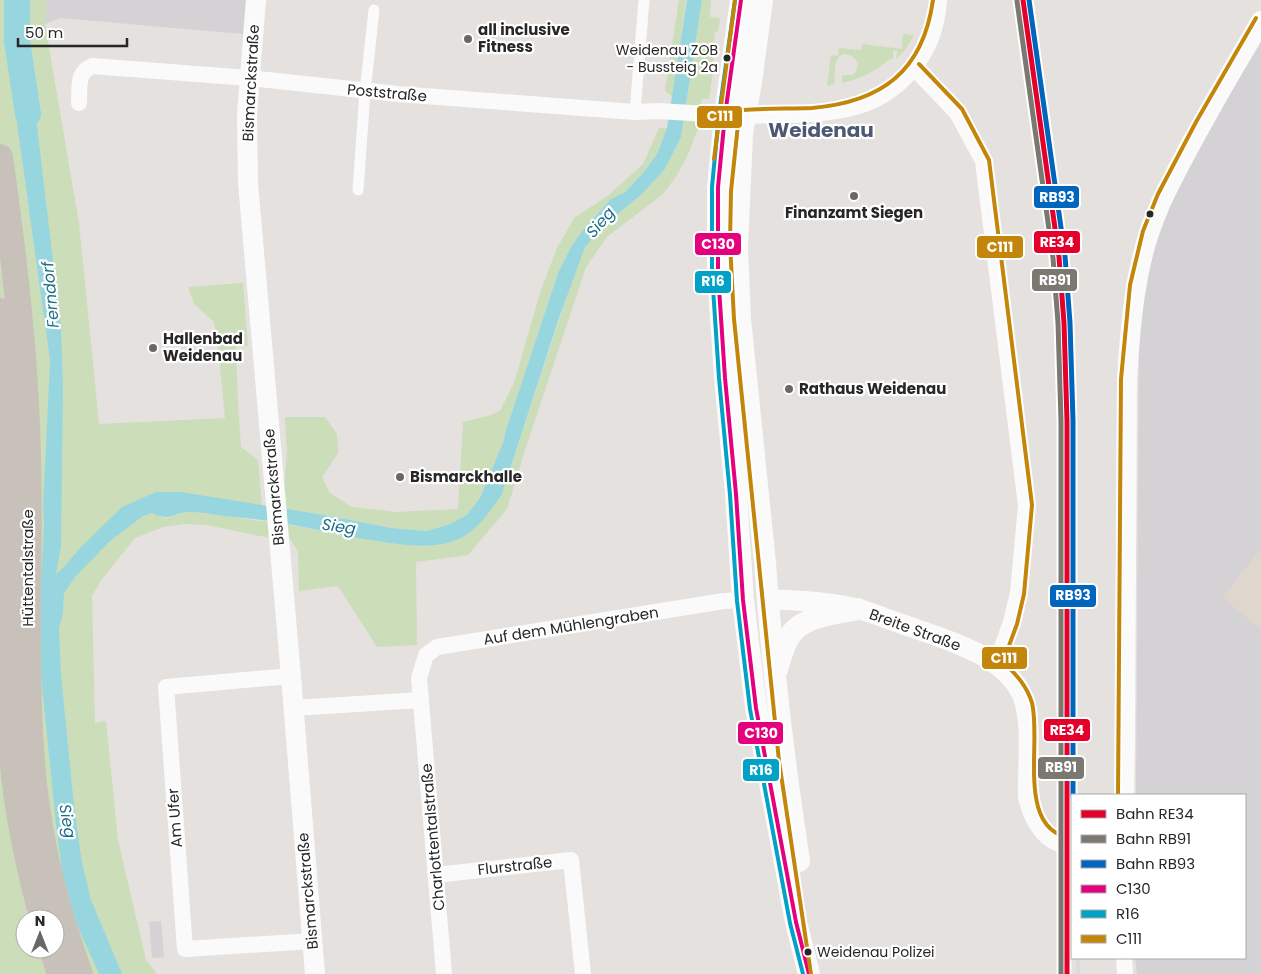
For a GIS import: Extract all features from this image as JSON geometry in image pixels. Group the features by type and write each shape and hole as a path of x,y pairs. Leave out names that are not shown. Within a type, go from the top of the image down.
{"highway":[{"name":"Hüttentalstraße","path":"0,157 18,290 27,406 28,657 32,765 42,834 56,898 80,974"},
{"name":"Hüttentalstraße","path":"0,311 5,362 9,452 9,655 13,766 24,838 41,909"},
{"path":"55,959 60,974"}],"main road":[{"path":"741,0 725,115 718,187 718,273 743,600 756,708 775,761"},
{"path":"725,115 753,74 762,0"},
{"path":"725,115 740,153 738,289 775,675 775,761 789,848 817,974"},
{"path":"743,600 768,599"},
{"path":"775,675 788,639 797,627 810,620 858,609"},
{"path":"789,848 796,922 809,974"}],"street":[{"name":"Bismarckstraße","path":"256,0 248,78 248,183 292,676 315,974"},
{"path":"643,112 637,18 644,0"},
{"name":"Poststraße","path":"79,103 81,74 85,69 92,66 248,78 365,92 643,112 783,115 848,108 875,99 886,93 902,81 914,68 926,50 933,33 939,0"},
{"path":"358,190 365,92 374,10"},
{"path":"1124,794 1127,379 1129,347 1138,283 1149,233 1162,199 1261,21"},
{"path":"914,68 957,113 983,161 1026,505 1018,593 1012,622 996,664"},
{"name":"Breite Straße","path":"768,599 812,602 858,609 960,645 996,664 1012,680 1022,695 1028,728 1028,797 1035,816 1047,835 1066,844 1071,844"},
{"name":"Auf dem Mühlengraben","path":"419,678 426,655 437,647 724,601 743,600"},
{"name":"Am Ufer","path":"292,676 166,687 185,948 312,941"},
{"name":"Charlottentalstraße","path":"419,678 444,974"},
{"path":"294,708 421,700"},
{"name":"Flurstraße","path":"436,875 570,860 583,974"},
{"path":"1124,959 1124,974"}],"shaded area":[{"path":"47,0 246,0 243,34 60,18 45,24"},
{"path":"1261,43 1261,974 1137,974 1135,959 1246,959 1246,794 1136,794 1139,332 1144,290 1152,255 1173,198 1194,152"},
{"path":"1261,548 1261,629 1222,598"},
{"path":"161,921 164,957 152,958 149,922"}],"green space":[{"path":"0,0 47,0 45,24 79,223 99,424 225,418 214,322 194,304 188,287 243,283 248,346 236,347 241,447 258,460 262,506 181,492 156,492 131,524 143,515 152,513 167,518 190,511 296,526 385,542 425,546 502,494 580,256 593,236 641,195 665,169 681,137 702,0 711,0 710,17 720,18 718,32 715,32 712,57 714,58 711,71 713,72 709,99 702,99 697,131 687,157 663,194 607,237 586,267 507,509 468,555 416,562 417,645 377,647 338,586 299,591 298,551 290,539 265,537 207,525 185,524 163,527 135,538 102,579 92,596 95,723 106,721 118,840 146,960 157,974 0,974"},
{"path":"679,0 686,0 673,97 665,91"},
{"path":"903,34 914,35 905,50 896,59 897,51 893,50 893,59 890,59 868,74 842,83 842,75 852,75 855,73 858,64 848,54 839,57 836,63 834,84 827,86 831,55 838,56 839,48 861,50 862,44 902,49"},
{"path":"659,128 667,128 657,154 643,173 625,192 611,199 584,229 572,245 558,273 504,440 480,498 468,515 450,524 427,531 392,528 287,510 284,488 287,451 285,417 325,417 337,434 338,453 322,477 330,493 352,507 395,512 458,509 463,422 500,411 514,383 540,293 557,248 574,218 609,195 643,164"}],"water":[{"name":"Sieg","path":"687,0 702,0 681,137 665,169 641,195 605,224 585,247 559,318 502,494 474,529 460,539 451,542 419,546 364,539 299,526 228,516 186,512 163,517 152,513 143,516 110,541 75,577 64,593 63,613 59,628 61,675 74,806 82,863 91,900 122,974 99,974 77,925 63,876 41,676 43,508 50,360 17,123 19,81 31,76 61,328 63,388 61,547 56,574 122,507 156,492 181,492 392,528 427,531 450,524 467,515 480,498 504,440 558,273 572,245 611,199 625,192 643,173 657,154 667,128"}],"waterway":[{"name":"Ferndorf","path":"17,0 17,41 28,114"}],"railway":[{"path":"1068,894 1070,974"},
{"path":"1078,959 1078,974"}],"rail line":[{"name":"RE34","path":"1023,0 1059,257 1064,323 1067,421 1067,974"},
{"name":"RB93","path":"1029,0 1065,256 1070,323 1073,421 1073,794"},
{"name":"RB91","path":"1017,1 1053,258 1058,323 1061,421 1061,974"}],"transit line":[{"name":"R16","path":"735,0 719,114 712,187 712,273 719,378 730,495 737,601 750,709 790,923 803,974"},
{"name":"C111","path":"714,159 735,0"},
{"name":"C130","path":"741,0 725,115 718,187 718,273 725,378 736,494 743,600 756,708 796,922 809,974"},
{"name":"C111","path":"811,974 779,761 734,319 730,243 731,191 739,115 743,110 812,108 837,105 859,99 878,90 895,79 909,64 920,46 928,25 933,0"},
{"name":"C111","path":"1118,794 1121,379 1130,285 1143,231 1158,194 1196,122 1256,18"},
{"name":"C111","path":"919,64 962,109 989,160 1032,505 1024,594 1017,624 1003,662 1021,681 1032,703 1034,720 1034,782 1037,802 1043,819 1054,832 1071,838"}],"place":[{"name":"all inclusive Fitness","path":"468,39"},
{"name":"Weidenau ZOB - Bussteig 2a","path":"727,58"},
{"name":"Finanzamt Siegen","path":"854,196"},
{"name":"Hallenbad Weidenau","path":"153,348"},
{"name":"Rathaus Weidenau","path":"789,389"},
{"name":"Bismarckhalle","path":"400,477"},
{"name":"Weidenau Polizei","path":"808,952"}],"district":[{"name":"Weidenau","path":"821,130"}]}
